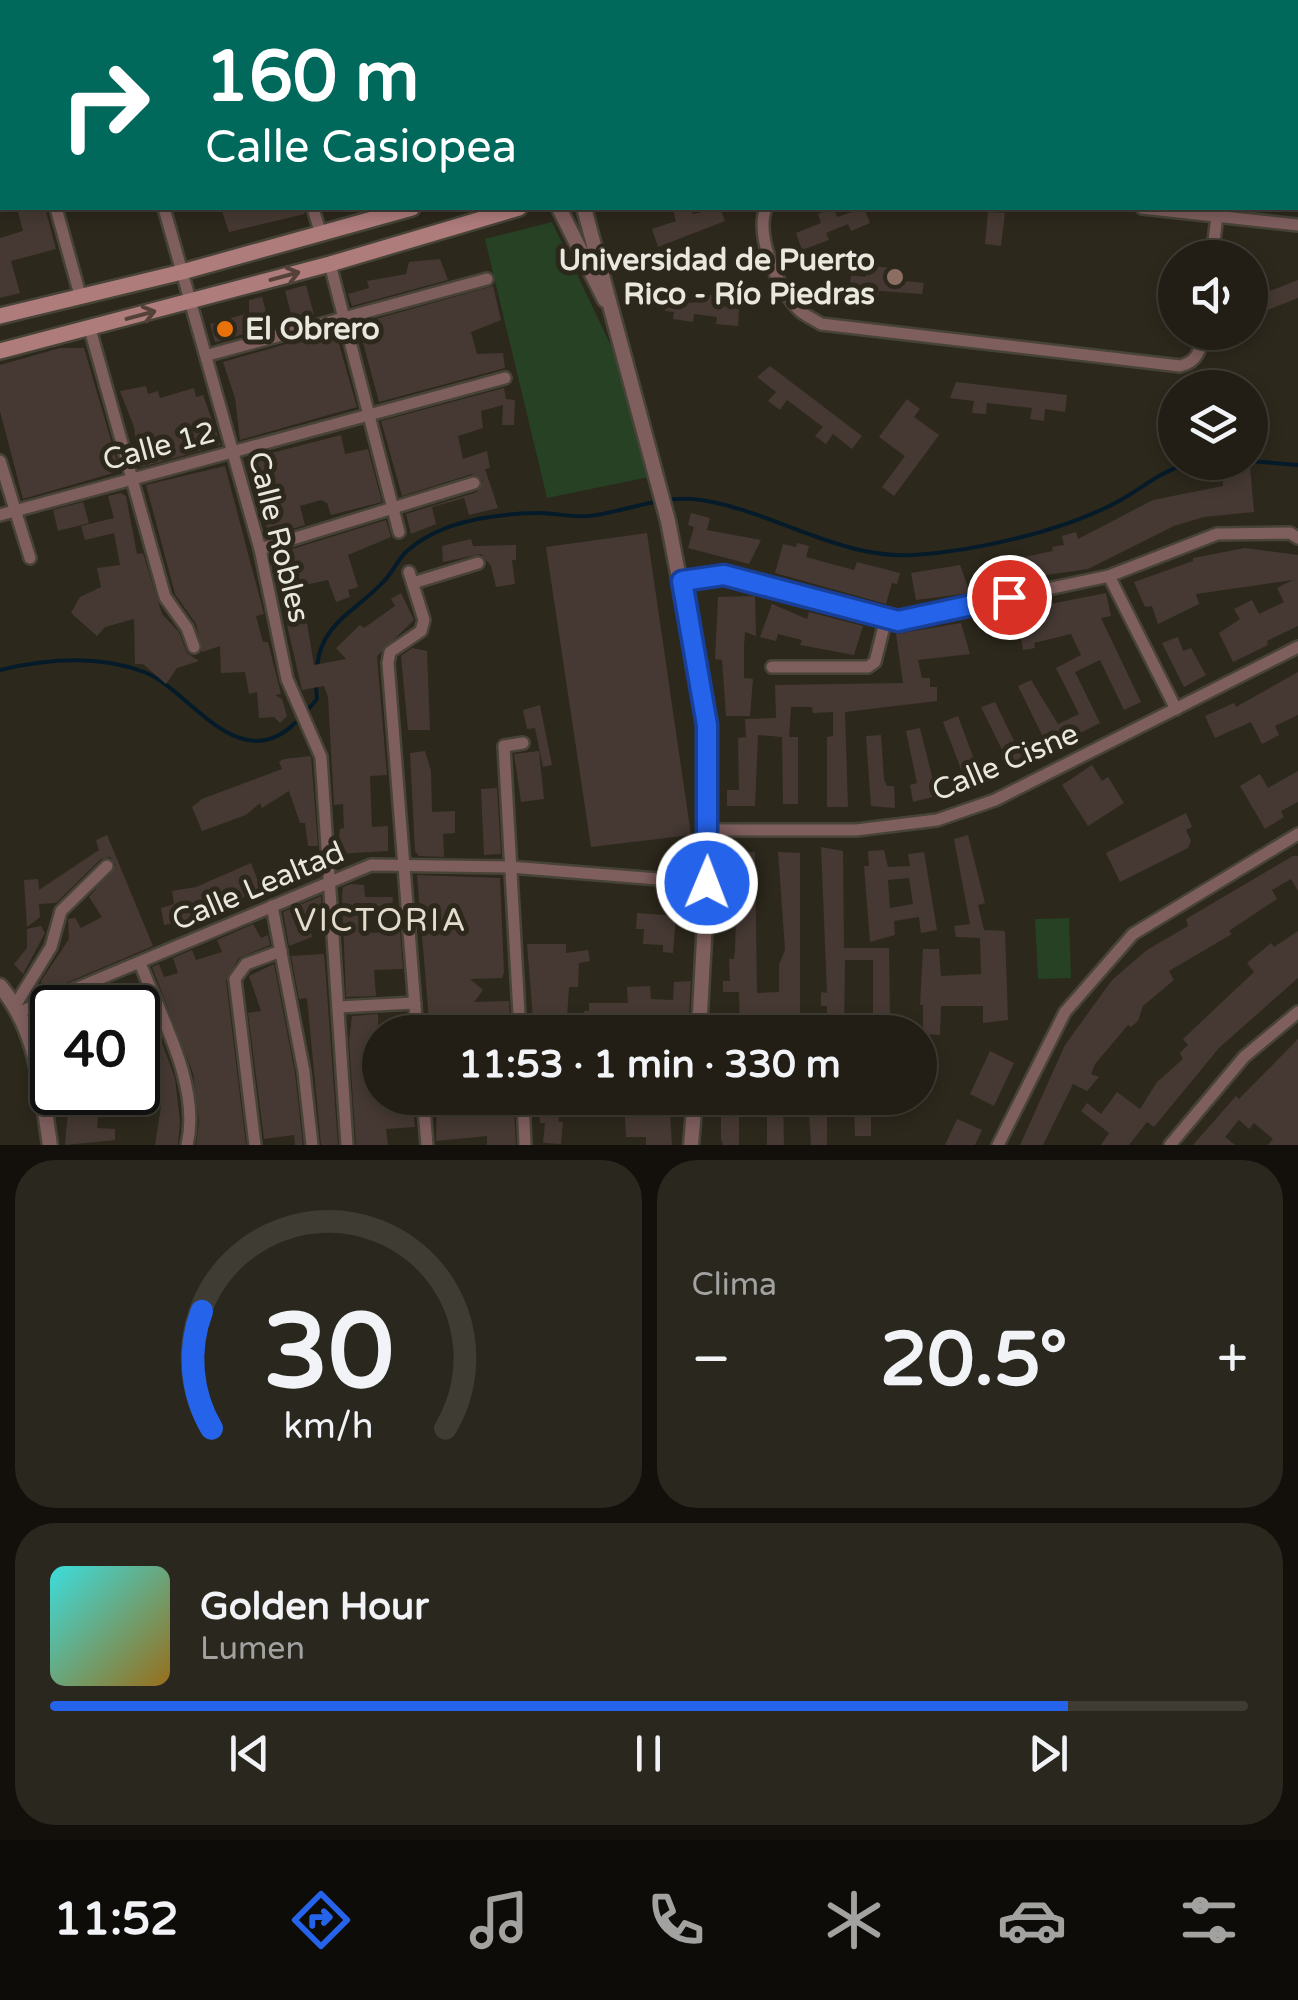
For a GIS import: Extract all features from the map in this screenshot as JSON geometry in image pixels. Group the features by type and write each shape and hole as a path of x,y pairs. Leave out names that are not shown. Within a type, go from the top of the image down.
{"main road":[{"path":"0,316 182,272 405,210"},
{"path":"0,351 330,264 512,210"}],"street":[{"path":"57,210 80,295"},
{"name":"Calle Robles","path":"165,210 260,549 287,679 321,757 347,1145"},
{"path":"314,210 320,235"},
{"path":"560,210 592,281 608,303"},
{"path":"585,210 668,521 707,725 707,883 700,1015"},
{"path":"765,210 760,222 772,260 800,311 822,324 1180,366 1190,364 1200,350"},
{"path":"1161,210 1298,225"},
{"path":"1214,240 1217,216"},
{"path":"330,264 398,532"},
{"path":"208,355 487,279"},
{"path":"90,330 165,597 188,628 194,647"},
{"name":"Calle 12","path":"0,515 505,378"},
{"path":"0,460 30,558"},
{"path":"260,549 474,483"},
{"path":"682,581 724,575 898,621 1109,576 1217,534 1290,533 1298,538"},
{"path":"416,1015 388,662 390,652 421,630 424,620 411,578 478,563"},
{"path":"1109,576 1176,709"},
{"path":"772,668 868,667 875,662 886,618"},
{"name":"Calle Cisne","path":"708,830 856,830 937,820 995,800 1298,647"},
{"path":"519,1015 504,746 523,744"},
{"path":"998,1145 1065,1012 1133,934 1298,834"},
{"name":"Calle Lealtad","path":"18,1008 140,964 330,880 371,866 405,862 510,866 707,883"},
{"path":"18,1008 51,947 61,911 107,866"},
{"path":"272,906 304,1072 312,1145"},
{"path":"255,1145 235,980 246,964 281,950"},
{"path":"140,964 178,1062 192,1125 187,1145"},
{"path":"0,986 18,1008 33,1042 50,1145"},
{"path":"338,1007 415,1003"},
{"path":"1170,1145 1244,1057 1298,1012"},
{"path":"424,1115 427,1145"},
{"path":"524,1115 525,1145"},
{"path":"691,1145 694,1115"}],"green space":[{"path":"552,222 615,354 649,477 547,498 485,239"},
{"path":"1069,918 1071,978 1038,979 1035,919"}],"building":[{"path":"18,210 46,210 56,249 11,261 20,293 0,298 0,238 23,231"},
{"path":"222,210 304,210 305,214 229,232"},
{"path":"673,210 691,210 693,214 721,210 725,221 658,247 652,229 676,221"},
{"path":"835,210 837,217 865,210 870,223 851,231 848,224 826,233 829,240 802,250 796,233 821,223 818,214"},
{"path":"988,212 1005,213 1001,246 985,244"},
{"path":"440,259 448,280 352,306 348,294 369,288 367,281 406,274 409,262"},
{"path":"867,265 897,269 896,280 924,283 922,294 879,291 878,297 849,293 851,275 865,277"},
{"path":"1298,280 1298,298 1268,310 1268,292"},
{"path":"306,285 314,315 293,321 285,291"},
{"path":"493,286 501,320 471,332 477,354 503,353 505,368 379,402 358,324"},
{"path":"695,293 713,295 712,305 739,308 738,326 716,324 717,317 694,314 693,322 673,319 674,312 665,311 666,300 694,303"},
{"path":"262,297 270,327 215,342 210,324 249,313 249,300"},
{"path":"335,330 357,407 240,440 235,398 223,362"},
{"path":"60,348 84,348 120,471 23,499 0,411 0,365"},
{"path":"770,366 862,436 852,449 833,434 826,444 815,436 823,427 787,400 780,410 768,401 776,392 757,377"},
{"path":"956,382 1067,395 1065,412 1045,409 1044,421 1030,419 1032,408 987,403 986,414 972,413 974,401 950,398"},
{"path":"146,386 148,394 158,391 160,398 194,388 196,397 203,395 221,445 139,468 134,427 120,391"},
{"path":"504,388 506,399 515,400 514,425 502,425 503,405 481,411 483,428 458,436 463,459 487,451 490,468 485,469 498,508 469,515 464,498 432,507 436,524 411,534 406,514 477,492 483,481 472,474 402,496 381,421"},
{"path":"907,399 920,409 914,417 939,435 894,496 882,487 905,456 879,437"},
{"path":"341,435 345,454 368,449 382,502 331,515 327,503 321,500 300,506 305,525 269,536 248,459"},
{"path":"225,466 264,614 256,616 263,642 268,642 281,694 275,695 282,699 287,716 280,723 274,717 259,718 257,692 249,694 245,672 221,673 220,646 202,652 196,624 175,594 146,485"},
{"path":"1223,480 1251,480 1254,512 1204,517 1174,526 1088,569 1032,577 1022,585 1020,580 995,587 985,566 1002,555 1005,561 1053,551 1052,547 1064,545 1062,536 1076,532 1078,539 1153,500 1223,486"},
{"path":"108,496 126,496 137,554 143,553 162,614 179,632 187,653 199,661 177,668 166,684 143,664 135,664 134,619 105,627 97,636 71,613 80,597 101,587 97,568 120,565 114,533 85,540 81,526 114,518"},
{"path":"83,502 89,523 58,531 53,510"},
{"path":"691,513 710,518 707,530 761,540 749,564 688,548 694,527 688,525"},
{"path":"386,520 391,537 348,555 358,587 348,590 350,597 336,602 328,580 286,589 273,555"},
{"path":"647,533 691,835 591,847 546,547"},
{"path":"471,539 473,546 516,545 516,560 512,560 515,584 496,587 491,566 481,554 443,562 442,546"},
{"path":"797,543 809,546 806,557 854,570 857,562 900,573 897,584 892,583 886,604 775,573 783,544 796,547"},
{"path":"1245,548 1298,555 1298,626 1267,641 1268,645 1233,662 1219,633 1240,619 1234,609 1252,600 1259,614 1284,602 1277,588 1293,580 1196,594 1199,604 1158,624 1152,606 1145,607 1134,582 1193,558"},
{"path":"960,565 970,593 916,600 911,573"},
{"path":"401,593 414,620 377,656 387,775 370,776 372,827 388,826 388,851 337,854 340,829 344,828 343,804 334,805 328,697 324,686 302,690 287,625 307,623 314,665 346,659 336,648 360,625 364,628 395,606 391,599"},
{"path":"1106,593 1111,616 1101,618 1141,702 1124,710 1100,660 1075,672 1100,723 1049,749 1018,686 1031,680 1058,724 1079,714 1056,668 1081,655 1071,634 1034,643 1035,648 1023,650 1017,619 1041,614 1040,606"},
{"path":"755,596 756,636 745,632 744,646 744,678 753,679 750,716 726,716 722,660 715,659 718,597"},
{"path":"772,604 807,619 809,612 863,626 854,655 800,645 802,640 778,634 776,641 760,637"},
{"path":"961,623 970,654 918,660 922,678 930,678 930,687 937,687 937,701 845,712 848,807 827,807 827,737 833,736 833,712 813,713 812,707 791,707 789,737 798,737 798,804 783,804 782,737 758,735 755,806 727,806 727,790 739,790 738,738 746,737 745,719 776,718 775,685 903,683 896,634"},
{"path":"1178,637 1183,651 1191,648 1206,675 1184,687 1162,643"},
{"path":"412,648 427,651 430,730 408,730 401,656"},
{"path":"1298,672 1298,715 1275,726 1279,735 1262,744 1251,722 1215,738 1205,716 1234,703 1236,707"},
{"path":"995,702 1024,761 1011,768 981,707"},
{"path":"540,705 552,765 543,767 535,728 527,729 523,710"},
{"path":"958,716 982,781 968,787 943,722"},
{"path":"920,728 937,796 913,802 910,785 917,783 906,731"},
{"path":"881,735 884,779 887,786 894,786 895,808 871,806 866,736"},
{"path":"425,751 431,771 432,812 455,811 455,833 443,834 444,857 419,856 415,851 410,753"},
{"path":"539,751 544,799 521,802 514,754"},
{"path":"311,756 318,846 308,846 305,823 300,823 289,791 262,808 260,803 246,815 202,831 192,807 202,799 282,769 279,762 284,759"},
{"path":"1092,765 1102,781 1108,777 1124,803 1088,826 1062,785"},
{"path":"1298,771 1298,802 1281,811 1284,817 1265,829 1240,786 1260,774 1268,788"},
{"path":"497,788 501,854 484,855 481,789"},
{"path":"1186,813 1192,827 1186,830 1191,841 1188,848 1120,882 1106,853"},
{"path":"107,835 153,946 61,985 42,985 41,981 69,939 68,919 75,918 81,928 102,917 89,897 116,865 110,857 101,859 56,903 39,904 40,917 27,927 24,880 38,879 39,890 99,850 96,840"},
{"path":"968,835 985,903 978,905 984,930 1005,931 1008,1020 983,1023 983,1006 941,1006 937,1035 937,1015 923,1015 920,1005 923,949 939,949 941,976 981,974 980,938 956,937 954,926 970,924 954,839"},
{"path":"821,847 843,851 844,948 889,948 890,1015 873,1015 873,960 845,960 844,1015 827,1015 827,1006 821,1006 821,992 827,993"},
{"path":"884,850 888,867 910,866 908,854 924,852 937,930 921,933 919,917 894,921 895,935 870,942 864,866 869,866 868,851","holes":["909,878 913,904 890,908 888,880"]},
{"path":"738,852 755,852 757,993 779,992 779,965 785,950 778,852 800,853 800,1015 740,1015 739,992 723,992 723,981 730,981 729,959 734,959"},
{"path":"1298,856 1298,891 1291,879 1272,890 1277,899 1229,931 1232,934 1169,971 1174,980 1143,1006 1138,1021 1128,1025 1095,1064 1091,1074 1099,1077 1087,1091 1073,1084 1043,1145 1020,1145 1065,1045 1112,980 1147,950 1188,926 1186,919"},
{"path":"251,863 260,886 251,894 218,909 190,913 191,920 164,925 161,908 174,904 172,891 196,887"},
{"path":"417,875 500,878 504,972 502,978 470,979 483,990 474,1002 509,1001 510,1015 429,1015"},
{"path":"364,885 365,897 393,897 392,908 370,911 371,933 400,931 403,969 374,970 376,996 346,997 342,896 343,887"},
{"path":"321,896 322,919 310,924 312,937 289,946 283,912"},
{"path":"637,913 676,916 673,953 663,952 663,945 643,944 644,929 636,929"},
{"path":"253,924 261,938 268,935 270,945 239,958 226,980 246,1145 196,1145 199,1122 193,1073 152,967 159,964 164,977 178,973 173,958 192,950 196,960 222,952 217,940"},
{"path":"41,926 45,933 23,974 14,964 27,948 27,929"},
{"path":"1298,931 1298,978 1219,1048 1154,1127 1147,1122 1129,1145 1101,1145 1109,1133 1081,1111 1087,1103 1101,1114 1117,1092 1140,1109 1157,1082 1183,1059 1180,1053 1188,1045 1183,1039 1254,972 1247,963 1271,943 1274,947"},
{"path":"527,944 566,944 566,953 588,950 590,961 579,963 578,987 569,987 567,1015 533,1015"},
{"path":"324,954 338,1145 321,1145 307,998 299,999 291,956"},
{"path":"274,964 295,1073 303,1145 295,1145 294,1135 264,1139 248,1013 261,1011 249,976"},
{"path":"691,981 689,1015 584,1015 584,1011 589,1011 589,1003 628,1003 627,987 650,986 651,999 673,1000 674,982"},
{"path":"362,1015 362,1115 414,1115 415,1127 386,1129 388,1145 356,1145 349,1041 352,1016"},
{"path":"160,1038 175,1078 180,1122 178,1145 155,1145 162,1100"},
{"path":"1298,1039 1298,1145 1268,1145 1273,1139 1254,1123 1249,1129 1239,1120 1225,1137 1235,1145 1193,1145 1236,1096 1239,1099"},
{"path":"990,1051 1014,1063 994,1106 970,1094"},
{"path":"68,1115 98,1117 97,1128 115,1129 115,1140 65,1145"},
{"path":"437,1115 514,1115 516,1145 487,1145 487,1136 436,1141"},
{"path":"539,1115 558,1115 559,1122 563,1122 561,1144 543,1143 545,1123 540,1123"},
{"path":"670,1115 672,1145 646,1145 646,1137 626,1137 625,1117"},
{"path":"721,1115 739,1115 739,1145 723,1145"},
{"path":"767,1115 783,1115 784,1145 767,1145"},
{"path":"809,1115 827,1115 827,1145 811,1145"},
{"path":"854,1115 871,1115 871,1136 855,1136"},
{"path":"957,1119 982,1130 975,1145 945,1145"}],"waterway":[{"path":"1268,462 1298,465"},
{"path":"317,667 325,639 333,628 384,581 407,551 435,533 468,521 542,513 589,516 667,500 693,499 748,512 830,542 885,554 914,555 992,544 1072,522 1119,501 1158,477"},
{"path":"0,670 54,661 109,663 161,681 234,736 254,741 274,738 295,723"},
{"path":"306,712 317,699 316,686"}],"place":[{"name":"Universidad de Puerto Rico - Río Piedras","path":"895,277"},
{"name":"El Obrero","path":"225,329"}],"district":[{"name":"VICTORIA","path":"381,920"}],"route":[{"path":"707,883 707,725 682,581 724,575 898,621 1009,597"}]}
